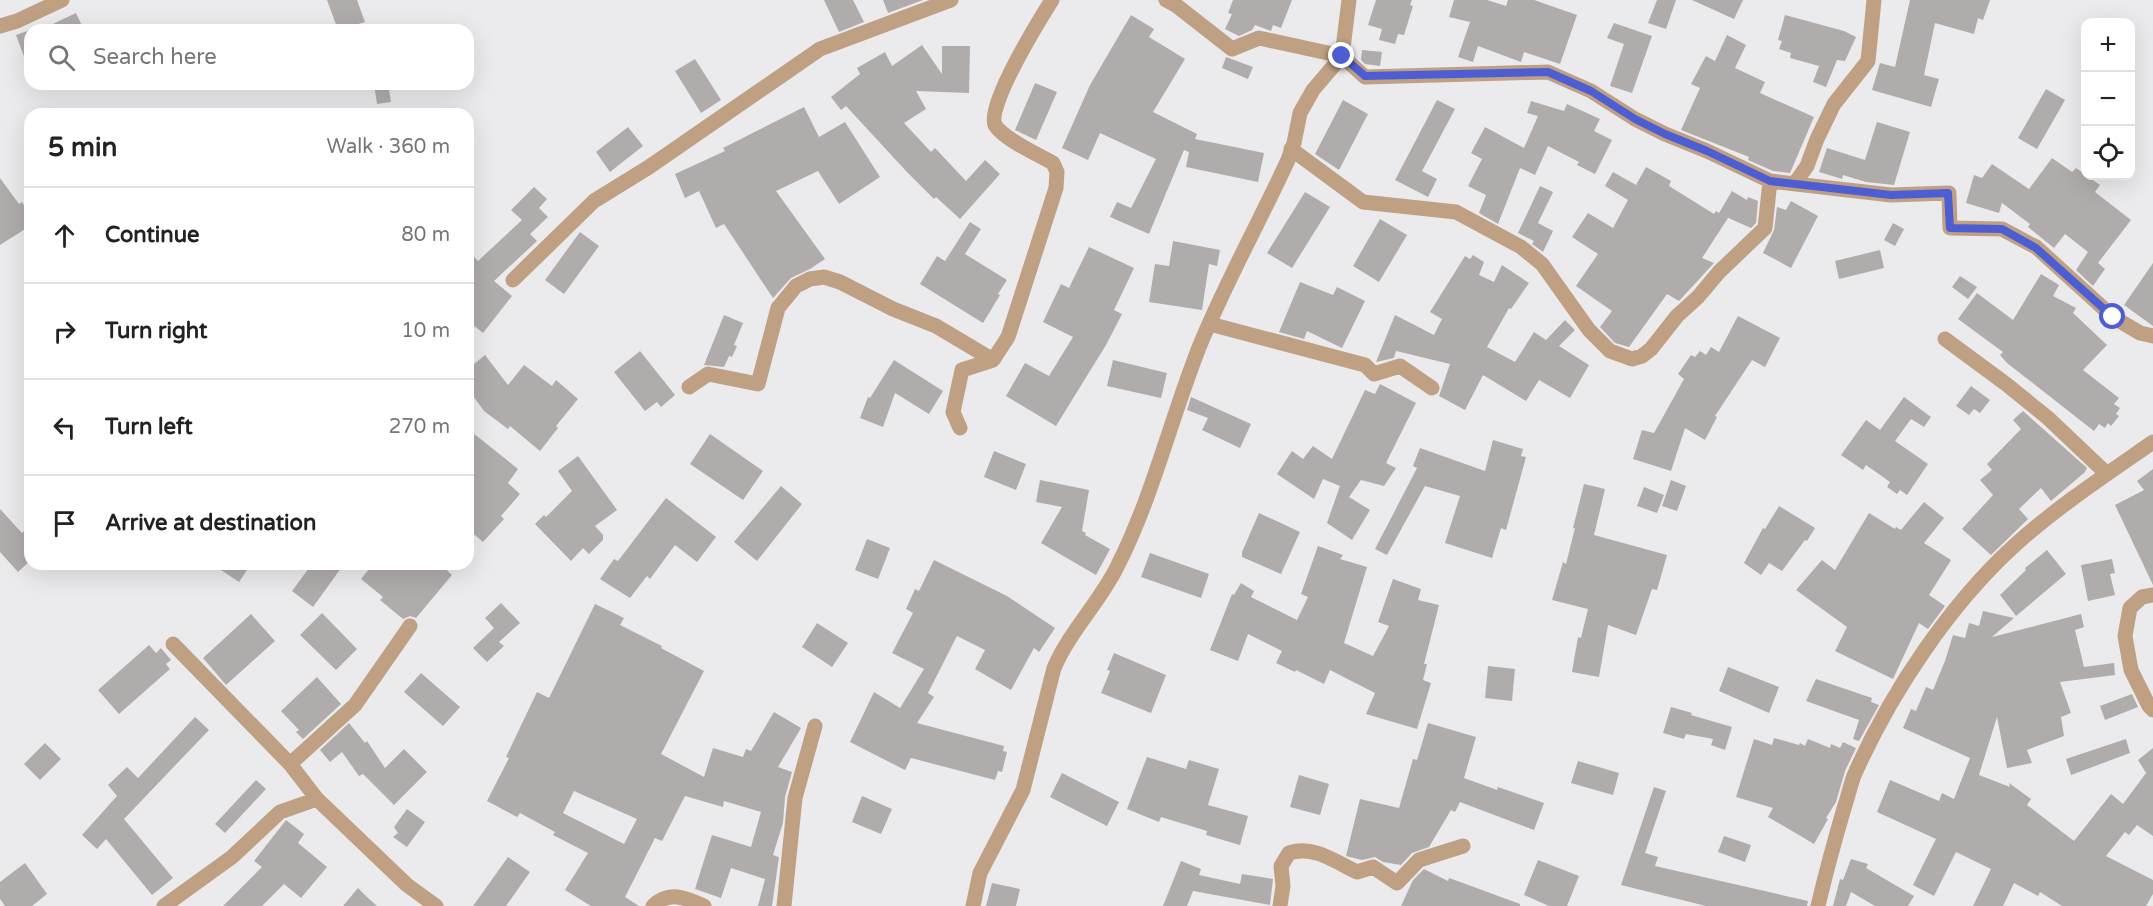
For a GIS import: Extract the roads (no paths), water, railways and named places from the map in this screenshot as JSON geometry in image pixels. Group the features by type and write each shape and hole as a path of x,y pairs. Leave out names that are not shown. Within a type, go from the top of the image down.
{"street":[{"path":"0,26 17,21 62,0"},
{"path":"513,280 594,201 649,167 820,49 951,0"},
{"path":"960,428 953,412 962,370 993,360 1008,338 1056,188 1057,172 1053,163 1003,134 995,124 994,110 1031,31 1052,0"},
{"path":"1166,0 1232,49 1259,38 1342,56 1365,76 1548,72 1591,91 1635,119 1665,134 1770,181 1891,195 1948,193 1950,228 2002,229 2036,248 2113,317 2140,333 2153,336"},
{"path":"973,906 980,873 1023,790 1054,668 1061,651 1116,568 1157,471 1174,416 1210,324 1292,149 1300,113 1313,90 1342,56 1349,0"},
{"path":"1795,183 1807,166 1834,104 1868,60 1874,0"},
{"path":"1292,149 1363,202 1456,212 1521,247 1542,264 1589,330 1610,351 1632,359 1642,356 1651,349 1677,316 1765,228 1770,181"},
{"path":"689,387 708,374 758,384 778,308 796,286 810,279 824,277 840,282 893,309 936,326 993,360"},
{"path":"1210,324 1365,365 1374,374 1401,366 1432,388"},
{"path":"1945,339 2048,418 2107,474"},
{"path":"1818,906 1833,844 1856,772 1883,718 1918,661 1965,595 2015,545 2107,474 2153,442"},
{"path":"2153,595 2142,597 2130,608 2125,636 2131,670 2148,706 2153,710"},
{"path":"290,764 355,705 410,626"},
{"path":"174,645 290,764 317,799 406,885 436,906"},
{"path":"784,906 795,798 815,726"},
{"path":"164,906 232,857 280,812 317,799"},
{"path":"1280,906 1283,886 1281,866 1289,853 1312,850 1357,872 1373,867 1397,883 1419,860 1463,846"},
{"path":"652,906 659,900 670,896 683,896 704,906"}]}
